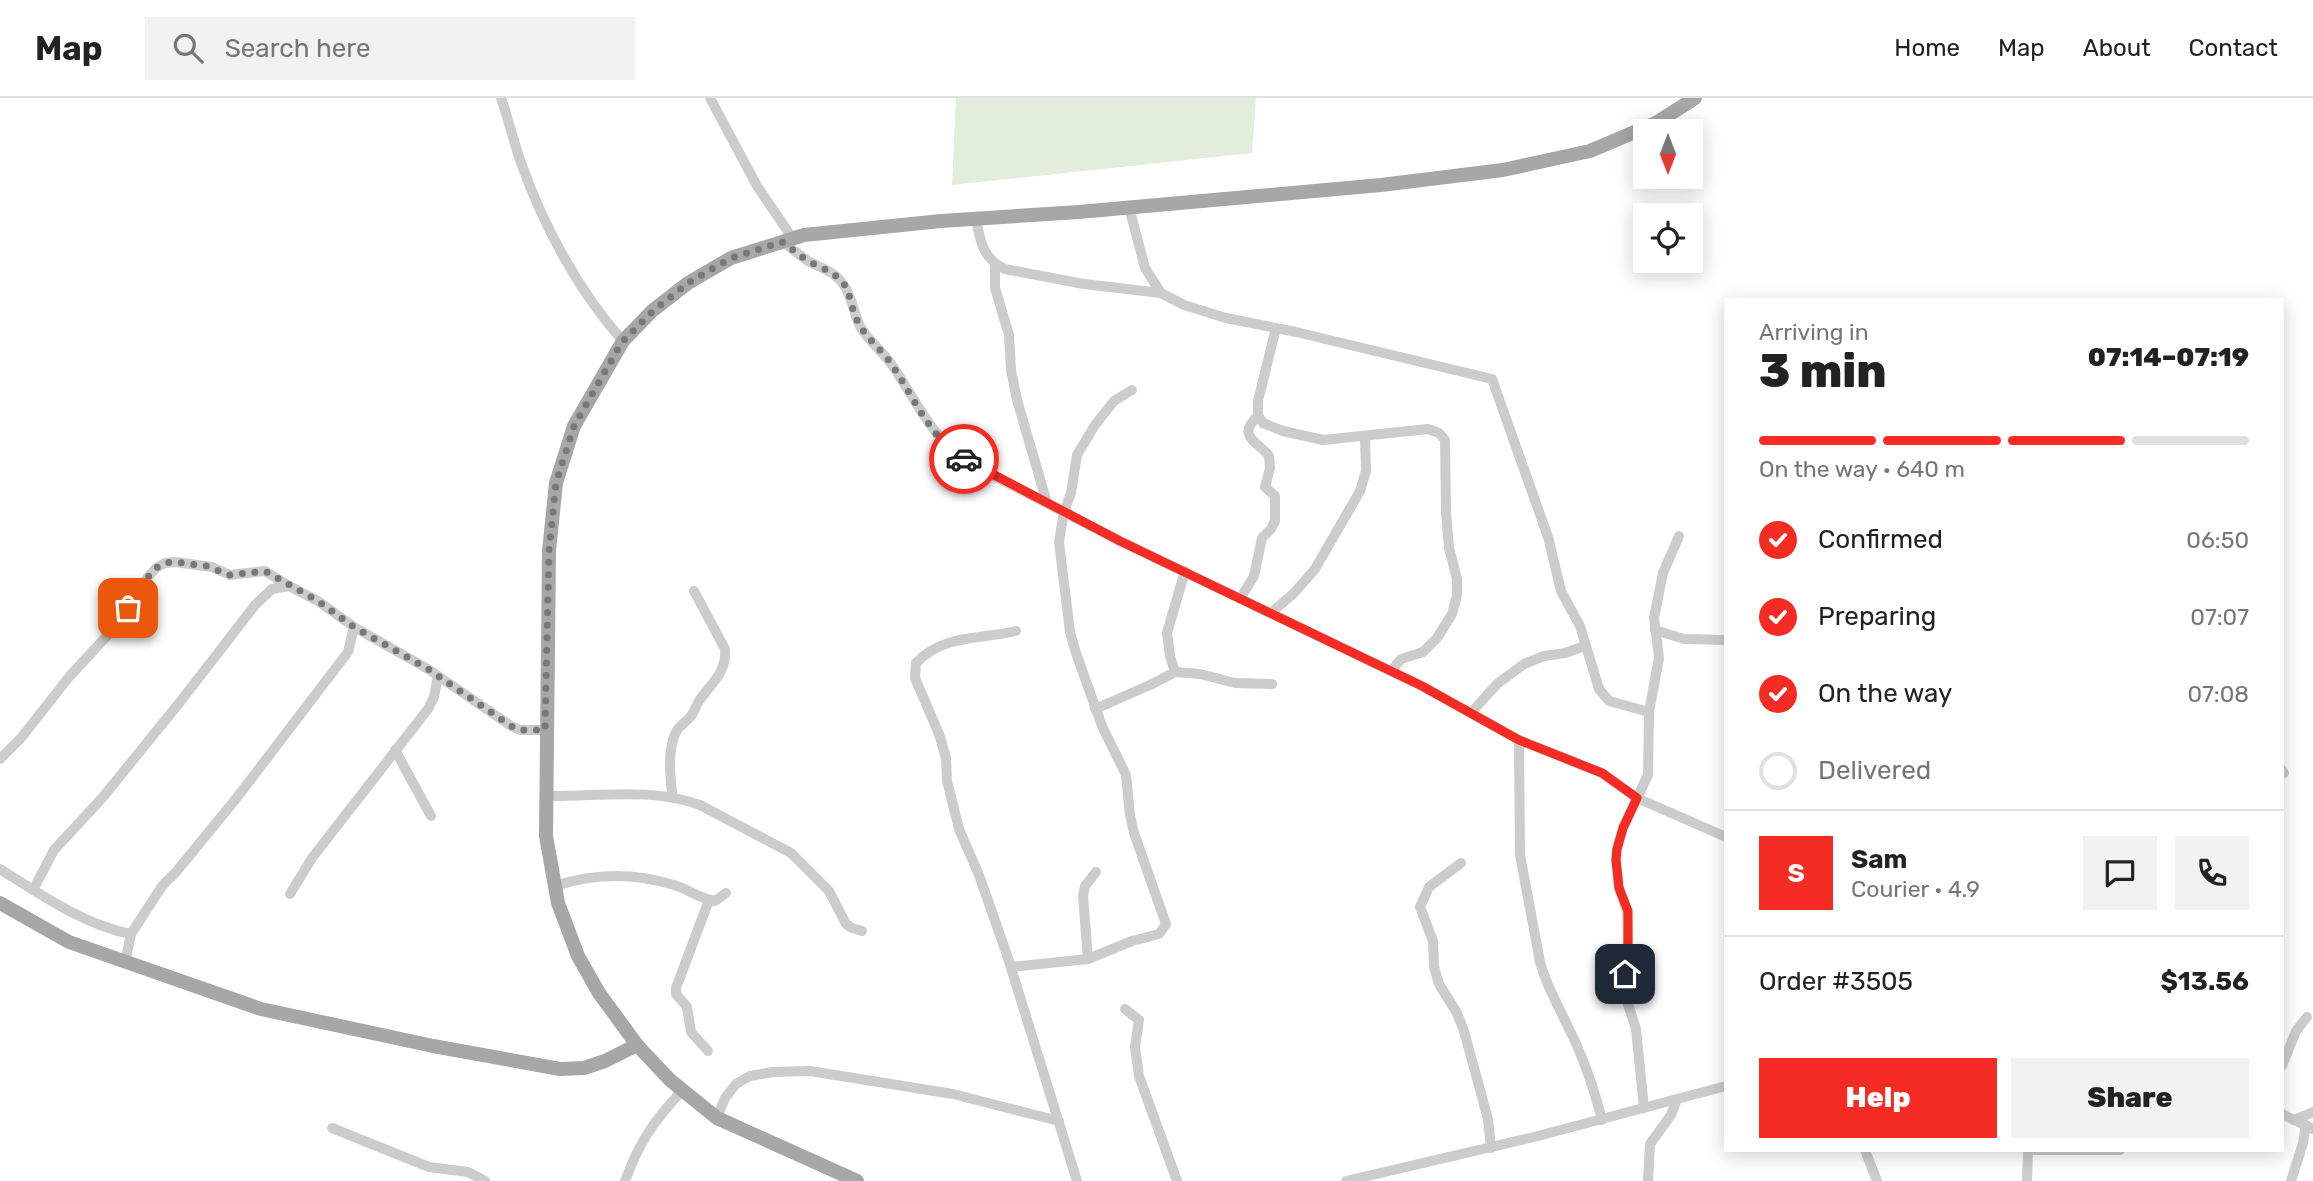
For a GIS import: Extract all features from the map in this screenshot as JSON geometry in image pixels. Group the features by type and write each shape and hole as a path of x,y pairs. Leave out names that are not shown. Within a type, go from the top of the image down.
{"main road":[{"path":"857,1181 717,1118 670,1080 637,1045 589,976 558,903 546,836 545,730 549,551 556,483 574,426 623,341 652,312 688,283 731,258 788,240 837,231 1381,185 1503,170 1590,152 1656,123 1695,98"},
{"path":"0,903 69,942 261,1009 433,1046 560,1069 584,1068 606,1061 637,1045"}],"street":[{"path":"501,98 520,160 550,229 588,298 623,341"},
{"path":"709,98 788,240 808,261 837,277 844,284 863,331 891,363 928,422 951,451 1064,512 1391,671 1519,740 1602,773 1637,798 1724,836"},
{"path":"1129,207 1145,268 1161,293"},
{"path":"976,219 983,250 995,265 1005,269 1084,284 1161,293 1184,305 1211,314 1492,379 1548,537 1561,591 1580,626 1604,697 1609,702 1649,712"},
{"path":"995,265 995,288 1009,335 1011,370 1017,400 1047,503"},
{"path":"1240,599 1254,576 1262,538 1275,521 1275,496 1265,487 1270,468 1269,456 1254,443 1248,432 1258,416 1260,393 1276,328"},
{"path":"1011,967 1088,959 1160,934 1166,924 1134,833 1126,775 1095,709 1070,632 1059,542 1064,512 1071,493 1074,462 1095,425 1114,401 1132,390"},
{"path":"1258,416 1263,423 1272,427 1314,439 1331,440 1428,429 1439,433 1445,440 1447,524 1449,548 1457,579 1457,595 1452,614 1437,638 1423,652 1401,659 1391,671"},
{"path":"1271,613 1294,593 1315,569 1360,491 1366,471 1365,436"},
{"path":"1644,1108 1636,1029 1625,995 1628,911 1619,888 1616,860 1623,828 1648,775 1649,712 1659,658 1655,630 1657,597 1663,573 1679,536"},
{"path":"0,759 117,625 148,577 165,563 175,562 212,567 230,575 265,571 438,676 511,726 520,730 545,730"},
{"path":"1175,672 1167,644 1167,633 1185,571"},
{"path":"33,890 54,850 103,797 255,604 272,589 289,586"},
{"path":"673,798 671,758 675,734 724,668 724,649 694,591"},
{"path":"348,652 354,627"},
{"path":"1655,630 1684,639 1724,640"},
{"path":"1016,631 947,642 930,649 916,663 914,669 915,678 939,734 946,758 947,781 959,829 979,874 1011,967 1077,1181"},
{"path":"125,963 131,934 162,886 235,800 348,652 375,638"},
{"path":"1471,713 1497,684 1524,664 1585,646"},
{"path":"1095,709 1175,672 1193,673 1236,684 1272,684"},
{"path":"290,894 312,858 428,709 434,697 438,676"},
{"path":"1519,740 1520,855 1538,939 1540,962 1544,978 1579,1054 1602,1120"},
{"path":"395,750 431,816"},
{"path":"547,796 653,795 700,806 791,853 829,891 846,924 862,931"},
{"path":"1461,863 1429,887 1420,906 1433,941 1434,967 1439,984 1457,1013 1464,1031 1488,1119 1490,1148"},
{"path":"0,870 62,907 100,925 131,934"},
{"path":"1088,959 1083,896 1086,886 1096,872"},
{"path":"555,886 605,876 635,877 678,886 709,900 715,901 726,893"},
{"path":"708,1051 691,1032 687,1007 677,997 676,988 709,900"},
{"path":"1125,1009 1139,1020 1135,1047 1139,1076 1177,1181"},
{"path":"2284,1061 2296,1031 2307,1017"},
{"path":"717,1118 725,1098 736,1084 750,1076 810,1071 953,1094 1059,1121"},
{"path":"1346,1181 1602,1120 1724,1086"},
{"path":"625,1181 647,1132 682,1091"},
{"path":"1648,1181 1650,1144 1671,1115 1677,1098"},
{"path":"2294,1120 2313,1112"},
{"path":"2284,1115 2310,1127 2291,1181"},
{"path":"332,1128 429,1167 468,1172 485,1181"},
{"path":"1866,1152 1877,1181"},
{"path":"2027,1181 2028,1152"}],"green space":[{"path":"956,98 1256,98 1252,153 952,185"}],"way so far":[{"path":"128,608 148,577 165,563 212,567 230,575 265,571 318,601 354,627 428,669 511,726 520,730 545,730 549,551 556,483 574,426 623,341 652,312 688,283 731,258 782,242 808,261 826,269 844,284 863,331 891,363 934,431 951,451 964,459"}],"route":[{"path":"964,459 1120,541 1422,686 1519,740 1602,773 1637,798 1623,828 1616,860 1619,888 1628,911 1625,974"}]}
